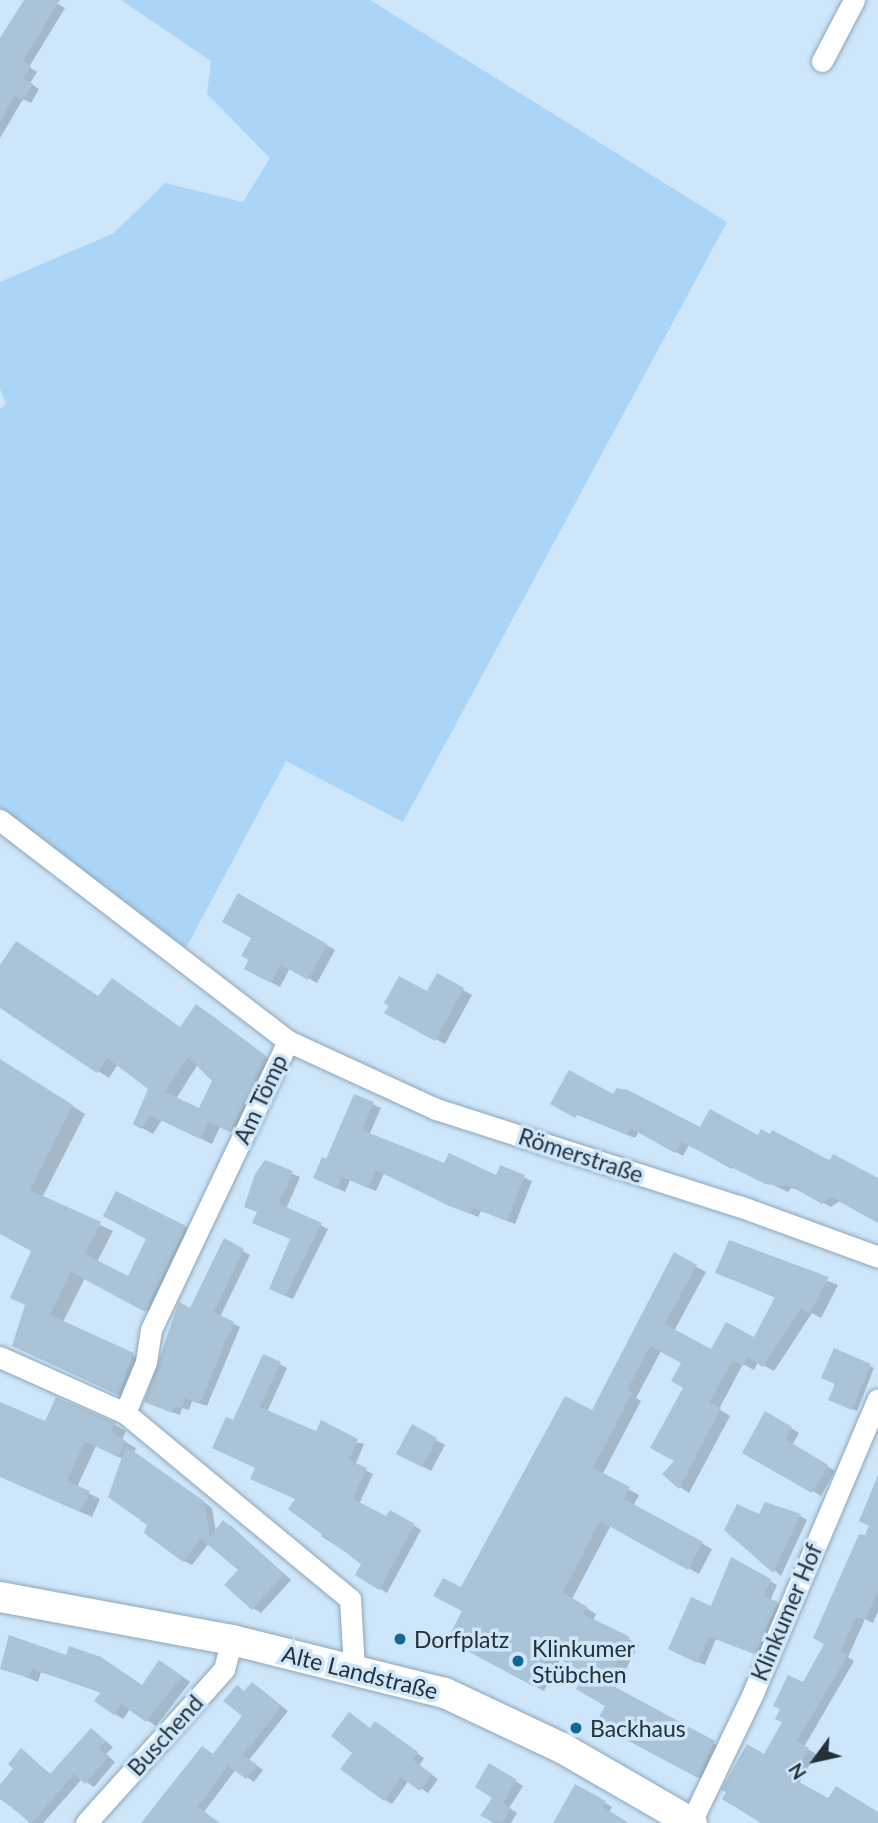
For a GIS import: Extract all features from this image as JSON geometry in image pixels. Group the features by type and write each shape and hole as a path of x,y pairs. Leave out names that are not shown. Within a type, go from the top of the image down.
{"main road":[{"name":"Alte Landstraße","path":"0,1597 232,1640 421,1685 483,1708 593,1764 692,1823"}],"street":[{"path":"822,61 855,0"},
{"name":"Am Tömp","path":"0,820 288,1041 151,1330 146,1362 125,1413"},
{"name":"Römerstraße","path":"288,1041 436,1109 751,1210 878,1257"},
{"path":"0,1357 125,1413 350,1599 354,1668"},
{"name":"Klinkumer Hof","path":"692,1823 752,1693 878,1399"},
{"name":"Buschend","path":"86,1823 224,1669 232,1640"}],"shaded area":[{"path":"121,0 370,0 727,222 403,822 286,761 186,948 0,808 0,409 6,404 0,389 0,282 114,233 165,183 243,202 270,158 207,94 211,61"}],"building":[{"path":"24,0 60,0 23,61 31,66 23,78 33,84 23,101 15,96 0,122 0,38"},
{"path":"238,893 327,944 308,980 281,965 271,983 244,969 249,960 241,956 251,938 222,922"},
{"path":"16,941 98,996 112,978 180,1027 196,1004 266,1056 230,1132 209,1122 200,1139 150,1115 141,1129 133,1124 148,1089 107,1058 97,1073 0,1008 0,965","holes":["188,1057 212,1081 199,1108 165,1092"]},
{"path":"437,973 464,988 435,1041 384,1013 389,1006 384,1003 399,976 427,991"},
{"path":"0,1059 73,1105 30,1190 101,1222 85,1254 128,1276 146,1239 103,1216 116,1191 186,1226 145,1312 71,1272 50,1315 134,1353 118,1395 12,1346 25,1305 10,1298 31,1251 0,1234"},
{"path":"569,1070 613,1094 617,1088 628,1090 700,1127 710,1109 758,1135 761,1129 770,1134 772,1130 830,1160 833,1154 878,1178 878,1223 831,1197 822,1204 792,1187 765,1184 681,1142 675,1153 630,1128 627,1135 578,1114 575,1118 550,1104"},
{"path":"354,1094 374,1102 362,1130 444,1163 449,1153 496,1175 500,1165 525,1175 507,1221 473,1208 470,1214 449,1206 376,1170 368,1188 342,1177 337,1189 313,1178 322,1157 326,1159"},
{"path":"265,1160 293,1171 279,1204 322,1223 285,1296 269,1289 290,1239 252,1223 257,1212 244,1207 255,1174"},
{"path":"224,1238 244,1249 214,1312 234,1322 200,1403 185,1398 182,1408 175,1406 173,1413 144,1402 179,1302 190,1308"},
{"path":"729,1240 829,1277 810,1313 801,1309 763,1367 748,1357 743,1366 732,1360 710,1402 721,1408 679,1489 662,1474 674,1461 650,1448 683,1388 671,1381 681,1363 650,1346 627,1390 632,1393 593,1468 630,1487 624,1499 703,1542 688,1570 600,1521 563,1592 587,1607 583,1614 630,1637 606,1682 715,1741 698,1778 604,1728 606,1724 598,1719 605,1706 576,1689 585,1673 550,1654 533,1686 447,1640 462,1611 433,1596 443,1578 461,1587 565,1396 592,1410 674,1252 697,1265 665,1324 711,1349 726,1322 754,1337 775,1297 715,1273"},
{"path":"834,1348 871,1364 852,1410 828,1400 835,1384 821,1378"},
{"path":"263,1354 281,1362 260,1407 316,1431 321,1420 358,1439 349,1460 367,1468 353,1499 386,1516 390,1510 415,1524 379,1590 355,1575 361,1564 288,1509 295,1499 250,1479 255,1468 212,1448 226,1417 233,1420"},
{"path":"56,1397 116,1423 111,1432 126,1441 118,1457 85,1441 67,1481 90,1491 80,1512 0,1477 0,1402 45,1421"},
{"path":"765,1411 792,1427 785,1439 828,1465 812,1493 742,1453"},
{"path":"412,1424 437,1438 422,1467 396,1454"},
{"path":"126,1446 204,1501 210,1537 223,1520 284,1574 252,1610 224,1585 238,1570 201,1539 183,1562 144,1533 147,1525 108,1497"},
{"path":"878,1475 878,1591 865,1620 856,1616 841,1652 848,1655 797,1741 809,1748 792,1778 828,1798 836,1786 878,1812 878,1823 761,1823 722,1799 726,1792 721,1790 747,1744 764,1754 782,1722 775,1719 780,1709 773,1706 788,1675 803,1682 824,1644 813,1638 859,1534 865,1535 869,1526 859,1521"},
{"path":"765,1502 801,1514 773,1573 724,1530 737,1504 759,1514"},
{"path":"731,1557 771,1579 764,1596 778,1602 755,1654 709,1637 697,1663 668,1649 691,1597 711,1606"},
{"path":"9,1635 66,1655 69,1646 101,1657 142,1685 159,1660 182,1676 146,1722 121,1704 114,1715 94,1701 101,1692 32,1669 29,1678 0,1669"},
{"path":"252,1682 282,1706 243,1755 257,1765 246,1779 228,1766 198,1807 220,1823 141,1823 202,1746 213,1754 242,1716 223,1701 237,1685 244,1691"},
{"path":"349,1712 370,1728 375,1721 418,1752 413,1760 432,1774 420,1791 401,1777 384,1801 340,1769 352,1753 331,1736"},
{"path":"91,1728 106,1741 99,1749 108,1757 85,1784 74,1774 32,1823 0,1799 0,1784 13,1769 8,1764 21,1748 50,1774"},
{"path":"489,1763 517,1780 503,1803 511,1808 502,1823 480,1816 492,1798 475,1787"},
{"path":"575,1784 606,1801 603,1807 629,1823 553,1823"}],"place":[{"name":"Dorfplatz","path":"400,1639"},
{"name":"Klinkumer Stübchen","path":"518,1661"},
{"name":"Backhaus","path":"576,1728"}]}
